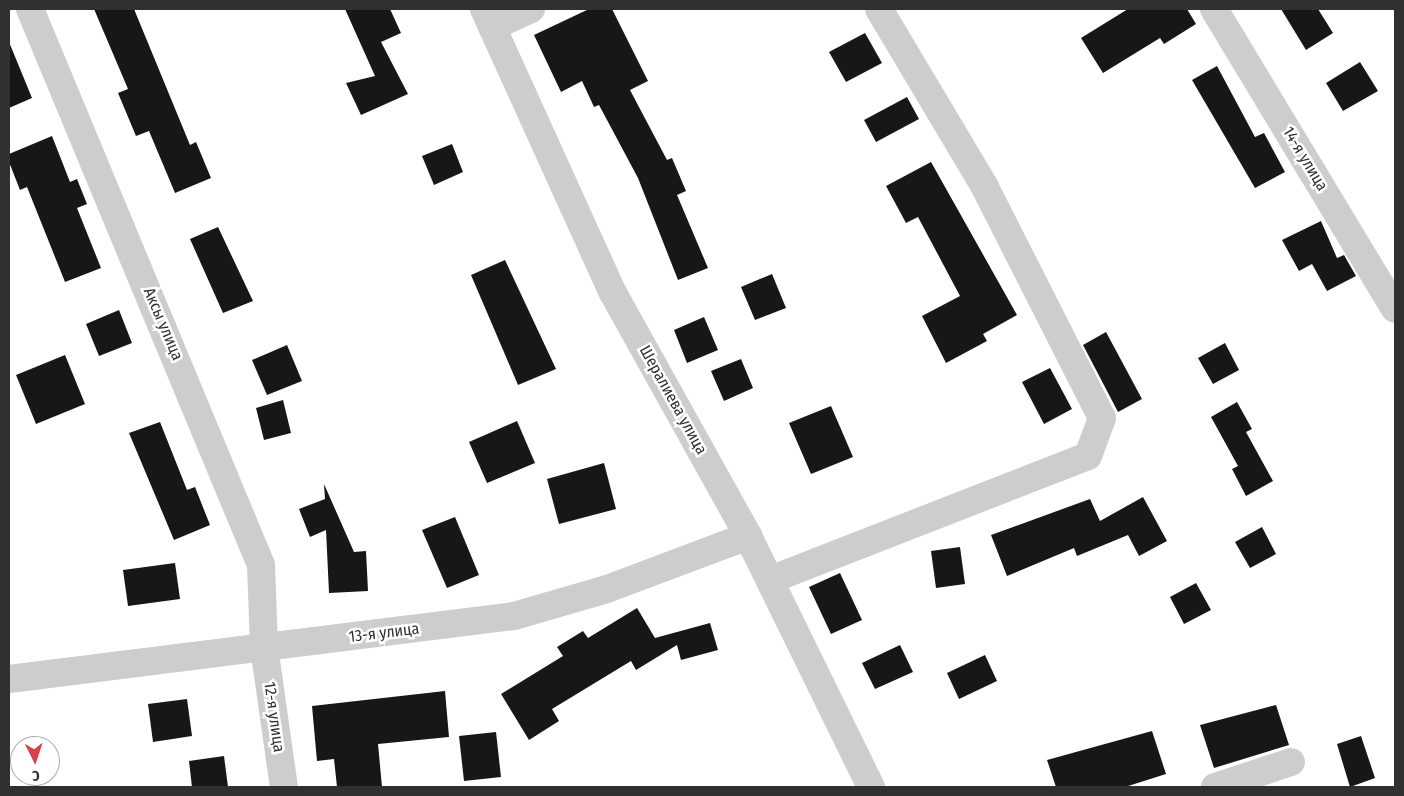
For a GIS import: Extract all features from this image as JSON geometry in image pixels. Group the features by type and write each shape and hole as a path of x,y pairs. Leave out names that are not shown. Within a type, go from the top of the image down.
{"street":[{"name":"Аксы улица","path":"30,9 261,564 264,647"},
{"path":"488,18 531,9"},
{"path":"770,580 1088,456 1102,418 986,187 879,9"},
{"name":"14-я улица","path":"1214,9 1395,309"},
{"name":"Шералиева улица","path":"488,18 613,293 748,536 871,787"},
{"name":"13-я улица","path":"9,679 514,616 607,589 748,536"},
{"name":"12-я улица","path":"264,647 284,787"},
{"path":"1215,787 1291,762"}],"building":[{"path":"94,9 134,9 190,145 196,142 211,178 175,193 149,131 136,136 118,93 128,89"},
{"path":"345,9 390,9 401,33 381,42 408,94 361,115 346,83 375,76"},
{"path":"589,9 612,9 648,81 630,90 667,160 672,158 686,191 677,195 708,268 678,280 638,178 599,105 594,107 582,81 561,92 534,35"},
{"path":"1128,9 1187,9 1196,24 1164,44 1160,38 1103,73 1081,38"},
{"path":"1281,9 1318,9 1333,33 1306,50"},
{"path":"865,33 882,63 846,82 829,52"},
{"path":"9,42 32,98 9,108"},
{"path":"1360,62 1378,91 1343,111 1326,83"},
{"path":"1217,66 1255,137 1264,133 1285,172 1255,188 1192,80"},
{"path":"907,97 919,119 876,142 864,120"},
{"path":"52,136 70,182 77,179 87,204 77,208 101,268 65,282 27,187 20,190 9,162 9,154"},
{"path":"452,144 463,172 434,185 422,156"},
{"path":"931,162 1017,315 983,334 987,341 946,363 922,316 960,296 918,217 906,223 886,186"},
{"path":"1321,221 1337,258 1344,255 1356,276 1327,291 1312,264 1299,271 1282,240"},
{"path":"218,227 253,301 223,313 190,239"},
{"path":"505,260 556,369 518,385 471,275"},
{"path":"772,274 786,308 755,320 741,287"},
{"path":"119,310 132,343 99,356 86,324"},
{"path":"704,317 718,350 687,363 674,330"},
{"path":"1106,332 1142,399 1118,412 1083,345"},
{"path":"1225,343 1239,370 1213,384 1198,358"},
{"path":"287,345 302,381 267,395 252,360"},
{"path":"65,355 85,404 36,424 16,375"},
{"path":"741,359 753,388 724,401 711,371"},
{"path":"1050,368 1072,409 1044,424 1022,382"},
{"path":"283,400 291,433 264,440 256,408"},
{"path":"1237,402 1252,429 1246,432 1273,481 1246,496 1232,469 1238,466 1211,417"},
{"path":"831,406 853,457 811,474 789,423"},
{"path":"517,421 535,463 487,483 469,442"},
{"path":"160,422 187,490 195,487 210,525 174,540 129,433"},
{"path":"604,463 616,509 559,524 547,479"},
{"path":"324,484 354,552 366,551 368,591 329,593 326,530 310,537 299,509 325,499"},
{"path":"1143,497 1167,541 1139,556 1128,535 1077,556 1074,548 1007,576 991,535 1090,499 1100,521"},
{"path":"455,517 479,575 447,588 422,530"},
{"path":"1262,527 1276,554 1250,568 1235,542"},
{"path":"960,547 965,584 936,588 931,551"},
{"path":"175,563 180,599 128,606 123,570"},
{"path":"840,573 862,620 831,634 809,587"},
{"path":"1196,583 1211,610 1184,624 1170,597"},
{"path":"637,608 655,638 710,623 718,650 681,660 677,645 636,670 631,661 552,709 559,721 529,740 501,694 563,656 557,647 583,631 588,638"},
{"path":"900,645 913,672 875,689 862,663"},
{"path":"985,655 997,681 959,699 947,673"},
{"path":"445,691 449,737 378,744 382,787 337,787 334,759 317,761 312,706"},
{"path":"187,699 192,736 153,742 148,704"},
{"path":"1276,705 1289,745 1214,768 1200,725"},
{"path":"1152,731 1166,774 1125,787 1056,787 1047,760"},
{"path":"496,732 501,777 464,781 459,736"},
{"path":"1361,736 1375,778 1350,787 1337,744"},
{"path":"224,756 228,787 192,787 189,761"}]}
